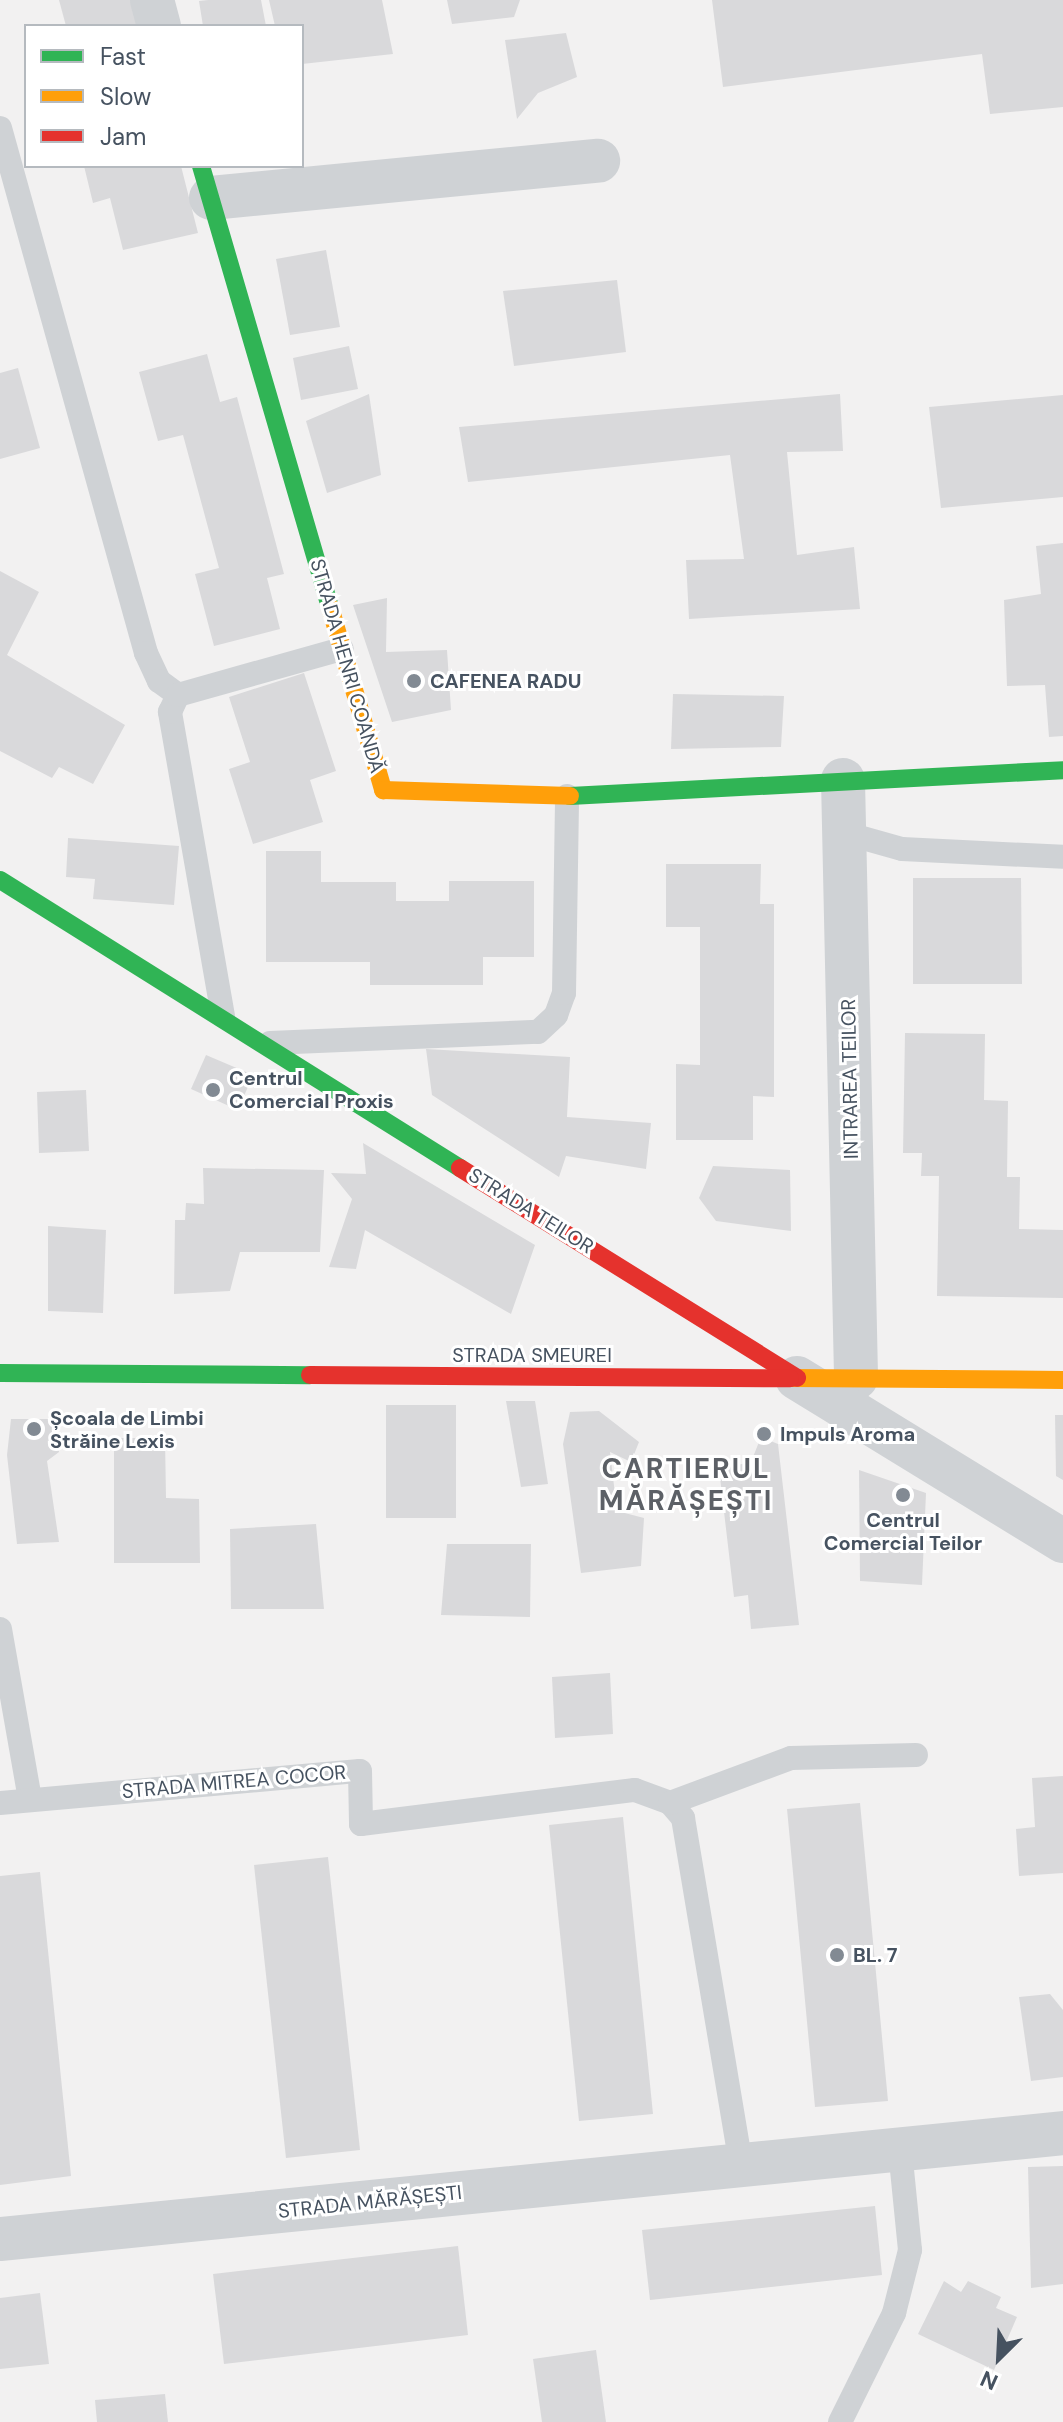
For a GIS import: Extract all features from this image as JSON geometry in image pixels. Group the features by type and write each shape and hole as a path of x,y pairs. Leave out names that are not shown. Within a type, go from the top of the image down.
{"street":[{"path":"152,0 158,24"},
{"path":"206,182 598,161"},
{"name":"STRADA HENRI COANDĂ","path":"206,182 383,790 567,796 1063,770"},
{"name":"INTRAREA TEILOR","path":"843,780 856,1378"},
{"name":"STRADA TEILOR","path":"0,880 1063,1541"},
{"name":"STRADA SMEUREI","path":"0,1373 1063,1380"},
{"name":"STRADA MĂRĂȘEȘTI","path":"0,2239 1063,2133"}],"lane":[{"path":"0,128 146,653 159,681 178,695"},
{"path":"223,1016 173,748 170,712 178,695 342,649"},
{"path":"267,1044 538,1032 556,1015 564,993 567,796"},
{"path":"845,833 902,849 1063,857"},
{"path":"0,1629 30,1799"},
{"path":"741,2166 683,1818 670,1803 791,1758 916,1755"},
{"name":"STRADA MITREA COCOR","path":"0,1803 360,1771 361,1824 635,1790 670,1803"},
{"path":"840,2422 894,2313 910,2250 900,2149"}],"building":[{"path":"59,0 139,0 145,24 65,24"},
{"path":"261,0 266,24 203,24 199,1"},
{"path":"269,0 382,0 393,54 304,64 304,24 275,24"},
{"path":"447,0 520,0 514,17 452,24"},
{"path":"712,0 1063,0 1063,107 990,114 982,54 723,87"},
{"path":"566,33 577,77 538,93 517,119 505,40"},
{"path":"84,168 182,168 198,233 123,250 110,198 93,203"},
{"path":"326,250 340,327 290,335 276,259"},
{"path":"617,280 626,352 514,366 503,291"},
{"path":"349,346 358,389 301,400 293,358"},
{"path":"207,354 220,402 237,397 284,574 267,578 280,629 214,646 195,574 219,568 183,435 158,441 139,372"},
{"path":"18,368 40,448 0,459 0,373"},
{"path":"369,394 381,475 327,493 306,421"},
{"path":"840,394 843,451 787,452 797,555 854,547 860,609 689,619 686,560 744,559 730,455 468,482 459,427"},
{"path":"1063,395 1063,497 941,508 929,407"},
{"path":"1063,543 1063,736 1049,737 1045,685 1007,686 1004,600 1041,594 1036,546"},
{"path":"0,571 39,592 7,655 125,725 93,784 59,767 52,778 0,751"},
{"name":"CAFENEA RADU","path":"387,598 386,652 447,650 451,710 392,722 353,605"},
{"path":"304,673 336,771 310,780 323,822 253,844 229,769 250,762 229,697"},
{"path":"673,694 784,696 781,747 671,749"},
{"path":"68,838 179,846 174,905 93,899 95,879 66,877"},
{"path":"266,851 321,851 321,882 396,882 396,901 449,901 449,881 534,881 534,957 483,957 483,985 370,985 370,962 266,962"},
{"path":"666,864 761,864 760,904 774,904 774,1097 753,1096 753,1140 676,1140 676,1064 700,1065 700,927 666,927"},
{"path":"913,878 1021,878 1022,984 913,984"},
{"path":"905,1033 985,1034 984,1100 1008,1101 1007,1177 1020,1177 1019,1229 1063,1230 1063,1298 937,1296 939,1176 921,1176 922,1153 903,1153"},
{"path":"426,1049 570,1057 567,1117 651,1123 646,1169 566,1156 559,1177 432,1095"},
{"path":"206,1055 253,1075 238,1110 191,1089"},
{"path":"86,1090 89,1151 39,1153 37,1092"},
{"path":"363,1143 535,1245 511,1314 365,1230 356,1269 329,1267 352,1199 331,1173 366,1174"},
{"path":"713,1166 790,1170 791,1231 716,1221 699,1198"},
{"path":"203,1168 324,1170 320,1252 240,1252 230,1291 174,1294 175,1220 185,1220 186,1203 204,1204"},
{"path":"48,1226 106,1230 103,1313 48,1311"},
{"path":"506,1401 535,1401 548,1484 521,1487"},
{"path":"386,1405 456,1405 456,1518 386,1518"},
{"path":"599,1411 639,1442 631,1462 610,1452 617,1511 644,1518 641,1566 581,1573 563,1444 570,1412"},
{"path":"1055,1415 1063,1415 1063,1480 1056,1476"},
{"path":"11,1419 57,1419 59,1452 47,1461 59,1542 17,1544 7,1455"},
{"path":"761,1437 778,1444 799,1625 751,1629 748,1595 734,1597 719,1469 751,1462"},
{"path":"114,1438 165,1438 166,1498 199,1499 200,1563 114,1563"},
{"path":"859,1470 926,1493 922,1585 860,1581"},
{"path":"316,1524 324,1609 231,1609 230,1529"},
{"path":"447,1544 531,1544 530,1617 441,1615"},
{"path":"610,1673 613,1734 555,1738 552,1677"},
{"path":"1063,1776 1063,1873 1019,1876 1016,1829 1035,1827 1032,1778"},
{"name":"BL. 7","path":"860,1803 888,2101 815,2107 787,1809"},
{"path":"623,1817 653,2114 579,2121 549,1825"},
{"path":"328,1857 360,2150 286,2158 254,1865"},
{"path":"40,1872 71,2176 0,2185 0,1876"},
{"path":"1050,1994 1063,2010 1063,2077 1031,2081 1019,1997"},
{"path":"1063,2166 1063,2284 1031,2288 1028,2167"},
{"path":"875,2206 882,2275 650,2300 642,2230"},
{"path":"458,2246 468,2335 224,2364 213,2274"},
{"path":"944,2281 961,2292 968,2281 1001,2297 996,2308 1017,2317 994,2370 918,2334"},
{"path":"40,2293 49,2364 0,2369 0,2298"},
{"path":"596,2350 606,2422 542,2422 533,2359"},
{"path":"165,2394 168,2422 97,2422 95,2400"}],"traffic: fast":[{"path":"202,168 330,607"},
{"path":"570,796 1063,770"},
{"path":"0,880 460,1168"},
{"path":"0,1373 310,1375"}],"traffic: slow":[{"path":"330,607 383,790 570,796"},
{"path":"790,1378 1063,1380"}],"traffic: jam":[{"path":"460,1168 797,1378"},
{"path":"310,1375 790,1378"}],"place":[{"name":"CAFENEA RADU","path":"414,681"},
{"name":"Centrul Comercial Proxis","path":"213,1090"},
{"name":"Școala de Limbi Străine Lexis","path":"34,1429"},
{"name":"Impuls Aroma","path":"764,1434"},
{"name":"Centrul Comercial Teilor","path":"903,1495"},
{"name":"BL. 7","path":"837,1955"}],"district":[{"name":"CARTIERUL MĂRĂȘEȘTI","path":"686,1485"}]}
